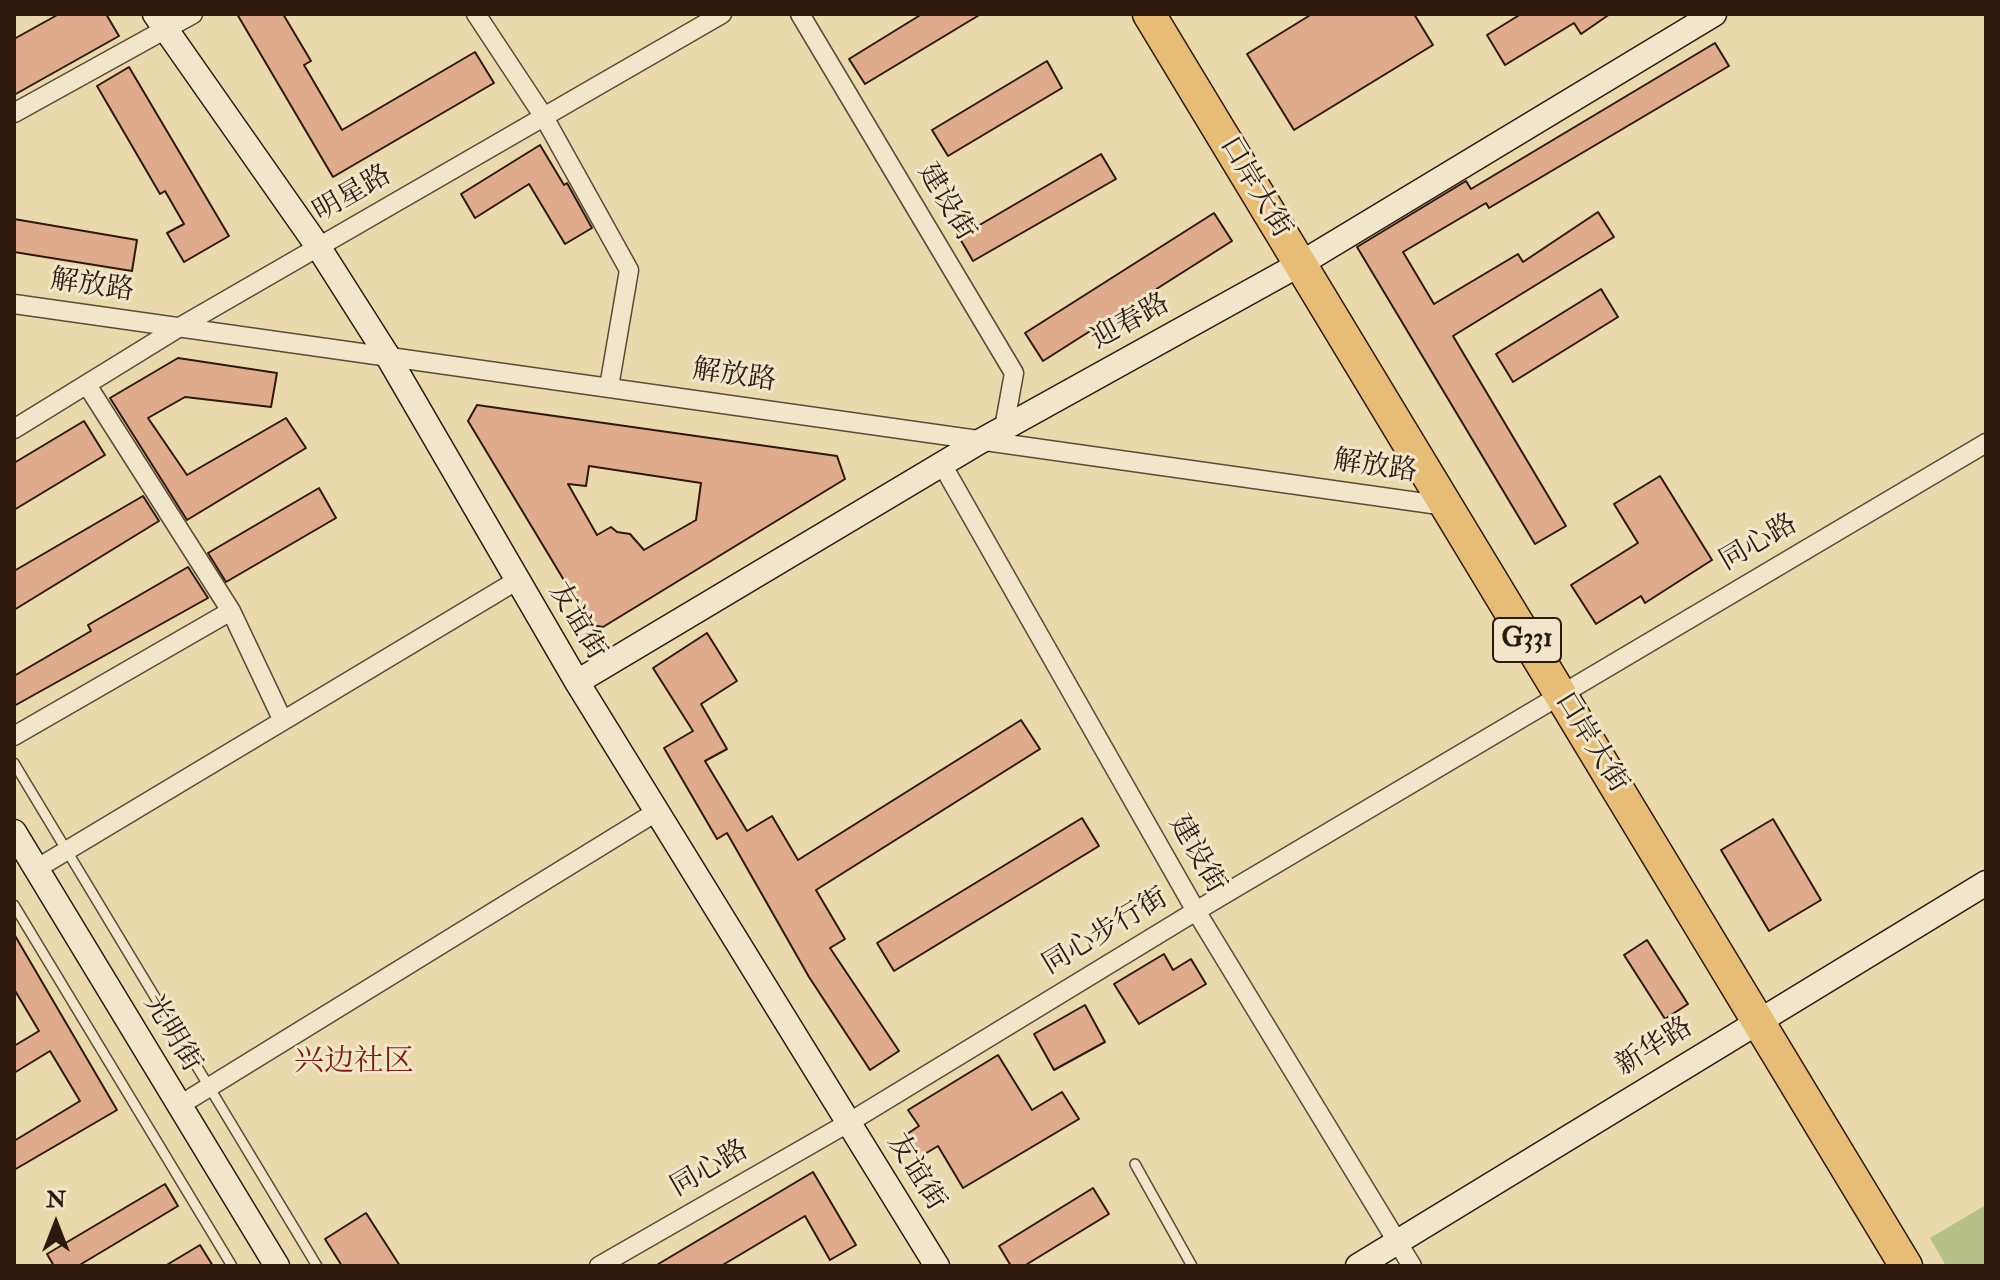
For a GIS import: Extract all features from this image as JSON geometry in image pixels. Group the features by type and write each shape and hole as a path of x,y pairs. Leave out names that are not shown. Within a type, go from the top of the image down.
{"highway":[{"name":"口岸大街","path":"1149,14 1760,1019 1906,1266"}],"street":[{"path":"14,113 160,22 193,14"},
{"path":"476,14 544,117 629,270 609,387"},
{"name":"明星路","path":"14,429 178,328 722,14"},
{"name":"建设街","path":"800,14 1014,373 1004,428"},
{"name":"迎春路","path":"577,682 979,442 1300,264 1714,14"},
{"name":"友谊街","path":"160,22 319,248 387,355 516,581 937,1266"},
{"name":"解放路","path":"14,304 1446,506"},
{"path":"87,385 231,611 283,721"},
{"name":"同心路","path":"1560,694 1986,443"},
{"name":"建设街","path":"943,466 1196,911 1412,1266"},
{"path":"36,869 516,581"},
{"path":"14,736 231,611"},
{"name":"同心步行街","path":"848,1123 1560,694"},
{"path":"180,1105 656,812"},
{"name":"光明街","path":"14,832 277,1266"},
{"name":"新华路","path":"1358,1266 1986,883"},
{"name":"同心路","path":"599,1266 848,1123"}],"lane":[{"path":"14,763 317,1266"},
{"path":"14,905 232,1266"},
{"path":"1135,1164 1192,1266"}],"green space":[{"path":"1986,1205 1986,1266 1946,1266 1930,1238"}],"building":[{"path":"59,14 106,14 119,36 14,95 14,39"},
{"path":"237,14 283,14 311,61 304,65 342,130 475,52 494,83 333,177"},
{"path":"922,14 981,14 865,84 849,59"},
{"path":"1312,14 1414,14 1433,45 1294,130 1247,54"},
{"path":"1521,14 1610,14 1581,34 1574,23 1505,65 1487,35"},
{"path":"1715,43 1729,66 1489,208 1486,203 1403,252 1434,304 1518,254 1523,262 1598,212 1614,237 1453,336 1566,526 1535,544 1357,247 1466,181 1471,189"},
{"path":"1047,61 1062,88 948,156 932,130"},
{"path":"129,67 229,236 184,262 167,233 184,224 165,191 160,194 97,86"},
{"path":"540,145 564,185 567,183 592,228 565,244 529,184 475,218 461,194"},
{"path":"1101,154 1116,179 973,261 959,237"},
{"path":"1214,213 1232,241 1043,361 1025,333"},
{"path":"14,219 137,240 132,271 14,252"},
{"path":"1601,289 1618,317 1513,382 1496,354"},
{"path":"178,358 277,373 271,407 185,397 148,418 187,475 286,418 306,448 187,520 110,398"},
{"path":"477,405 837,456 845,479 603,627 591,625 468,421","holes":["589,466 701,483 696,520 644,550 630,534 617,532 611,527 597,535 568,484 586,486"]},
{"path":"84,421 105,455 14,510 14,463"},
{"path":"1660,476 1712,560 1645,603 1641,596 1596,624 1571,585 1638,543 1614,504"},
{"path":"319,488 336,518 226,582 208,553"},
{"path":"143,496 159,521 14,610 14,571"},
{"path":"188,567 208,598 14,706 14,676 91,631 88,625"},
{"path":"707,633 737,681 701,704 727,749 705,761 747,831 772,816 798,860 1021,720 1040,749 816,890 845,939 830,948 899,1051 870,1070 809,977 727,833 717,839 664,748 693,731 653,668"},
{"path":"1082,818 1099,846 894,971 877,943"},
{"path":"1773,819 1821,900 1769,931 1721,850"},
{"path":"14,934 117,1110 14,1170 14,1141 80,1101 50,1051 14,1073 14,1046 39,1031 14,989"},
{"path":"1647,940 1688,1004 1665,1019 1624,955"},
{"path":"1164,954 1173,970 1191,959 1206,984 1139,1024 1114,984"},
{"path":"1085,1005 1105,1042 1054,1070 1034,1034"},
{"path":"998,1055 1032,1110 1062,1092 1079,1119 963,1188 938,1146 918,1158 904,1136 919,1126 908,1110"},
{"path":"813,1172 856,1245 830,1260 805,1216 721,1266 655,1266"},
{"path":"165,1184 178,1206 78,1266 54,1266 47,1254"},
{"path":"1093,1188 1109,1214 1024,1266 1011,1266 999,1246"},
{"path":"366,1213 400,1266 342,1266 325,1239"},
{"path":"200,1245 213,1266 165,1266"}],"district":[{"name":"兴边社区","path":"354,1064"}]}
